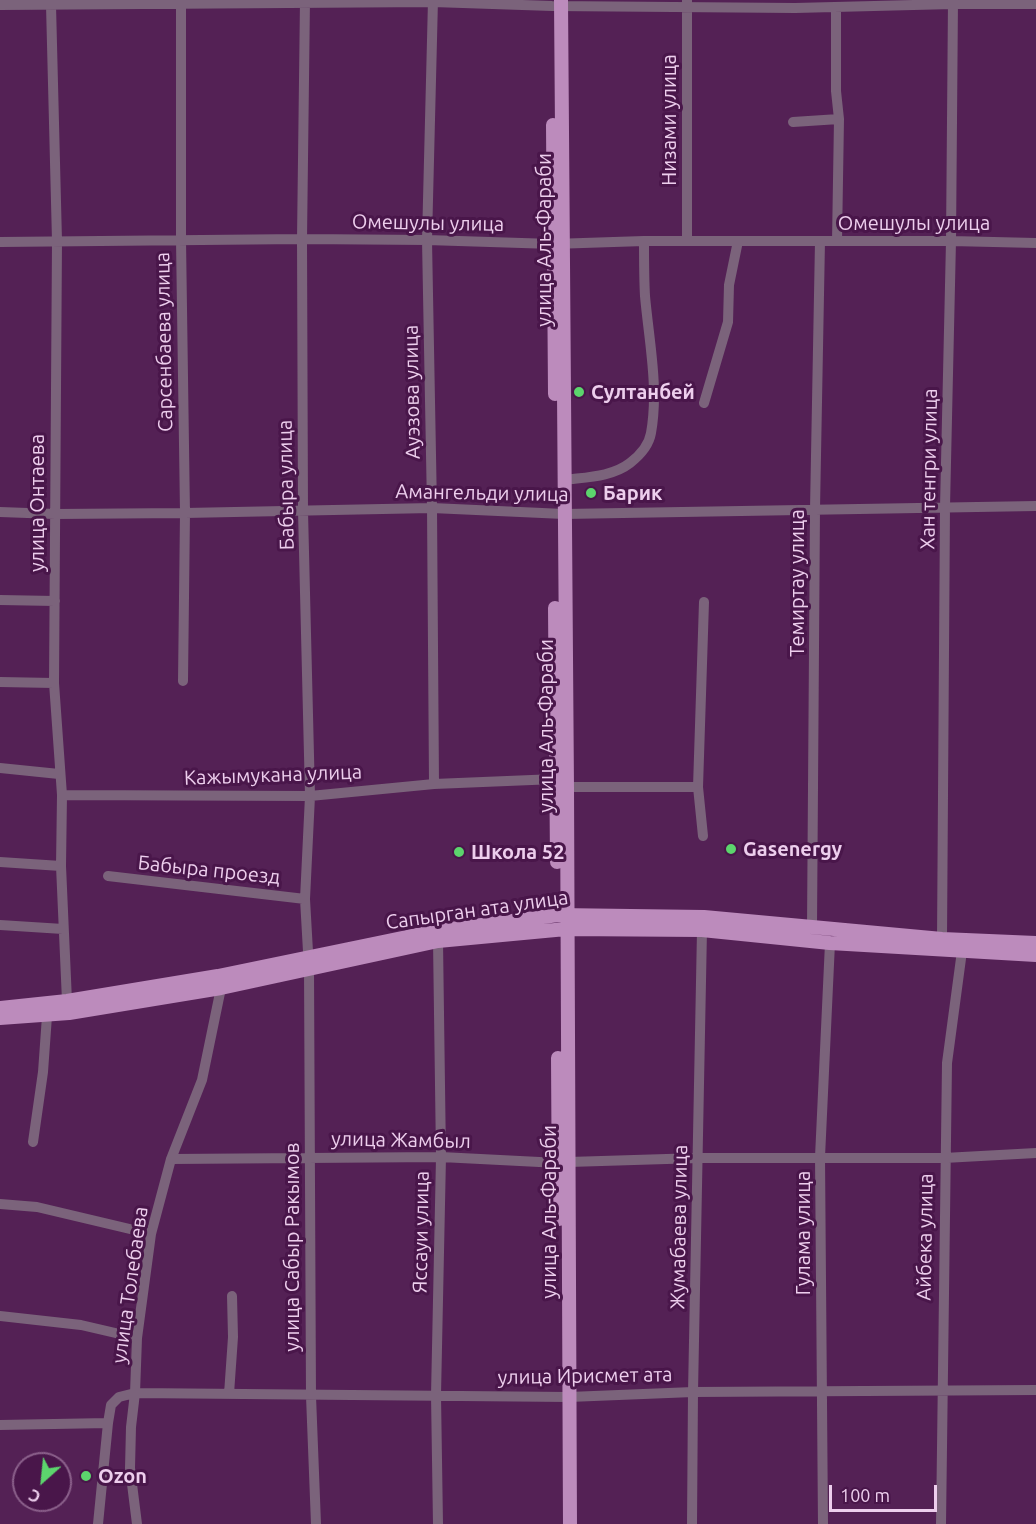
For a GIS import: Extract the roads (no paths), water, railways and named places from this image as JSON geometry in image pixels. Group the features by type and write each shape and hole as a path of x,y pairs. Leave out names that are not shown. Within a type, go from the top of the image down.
{"main road":[{"name":"улица Аль-Фараби","path":"556,3 565,1397 570,1524"},
{"name":"улица Аль-Фараби","path":"558,243 564,480 559,514"},
{"name":"Сапырган ата улица","path":"0,1018 47,1016 221,988 308,963 436,932 562,922 704,917 942,939 1036,943"},
{"name":"Сапырган ата улица","path":"0,1008 67,1001 562,922 702,930 830,943 1036,955"},
{"name":"улица Аль-Фараби","path":"561,1524 565,1397"}],"street":[{"path":"0,5 305,1 836,7 953,2 1036,4"},
{"name":"Бабыра улица","path":"305,1 303,511 310,796 305,899 308,963"},
{"name":"Ауэзова улица","path":"433,1 427,240 434,784"},
{"name":"Хан тенгри улица","path":"942,939 945,507 953,2"},
{"name":"Сарсенбаева улица","path":"181,3 181,240 185,513 183,681"},
{"name":"Низами улица","path":"687,4 687,241"},
{"name":"улица Онтаева","path":"51,5 57,242 54,683 62,795 61,866 67,1001"},
{"path":"836,7 836,91 839,119 837,241"},
{"path":"793,122 839,119"},
{"name":"Омешулы улица","path":"0,242 303,239 558,243 951,241 1036,243"},
{"path":"564,480 615,472 631,463 647,445 651,435 652,355 645,294 644,241"},
{"path":"704,403 728,322 729,285 738,241"},
{"name":"Темиртау улица","path":"812,926 815,508 820,241"},
{"name":"Амангельди улица","path":"0,512 185,513 432,508 559,514 1036,506"},
{"path":"0,600 55,601"},
{"path":"703,836 698,787 704,602"},
{"path":"0,682 54,683"},
{"path":"0,768 59,774"},
{"name":"Кажымукана улица","path":"62,795 310,796 434,784 698,787"},
{"path":"0,862 61,866"},
{"name":"Бабыра проезд","path":"108,876 305,899"},
{"path":"0,926 63,929"},
{"name":"Жумабаева улица","path":"692,1524 702,930"},
{"name":"Яссауи улица","path":"438,941 441,1157 436,1395 438,1524"},
{"name":"Гулама улица","path":"823,1524 820,1157 830,943"},
{"name":"Айбека улица","path":"941,1524 947,1063 962,951"},
{"name":"улица Сабыр Ракымов","path":"308,963 311,1396 316,1524"},
{"name":"улица Толебаева","path":"137,1524 130,1468 131,1427 137,1338 151,1234 171,1159 202,1080 221,988"},
{"path":"33,1142 43,1072 47,1016"},
{"name":"улица Жамбыл","path":"171,1159 441,1157 564,1162 699,1158 944,1158 1036,1154"},
{"path":"0,1204 37,1207 151,1234"},
{"path":"229,1394 233,1337 232,1296"},
{"path":"0,1316 81,1325 137,1338"},
{"name":"улица Ирисмет ата","path":"135,1393 565,1397 693,1392 1036,1390"},
{"path":"98,1524 111,1405 119,1397 135,1393"},
{"path":"0,1425 108,1424"}],"place":[{"name":"Султанбей","path":"579,392"},
{"name":"Барик","path":"591,493"},
{"name":"Gasenergy","path":"731,849"},
{"name":"Школа 52","path":"459,852"},
{"name":"Ozon","path":"86,1476"}]}
